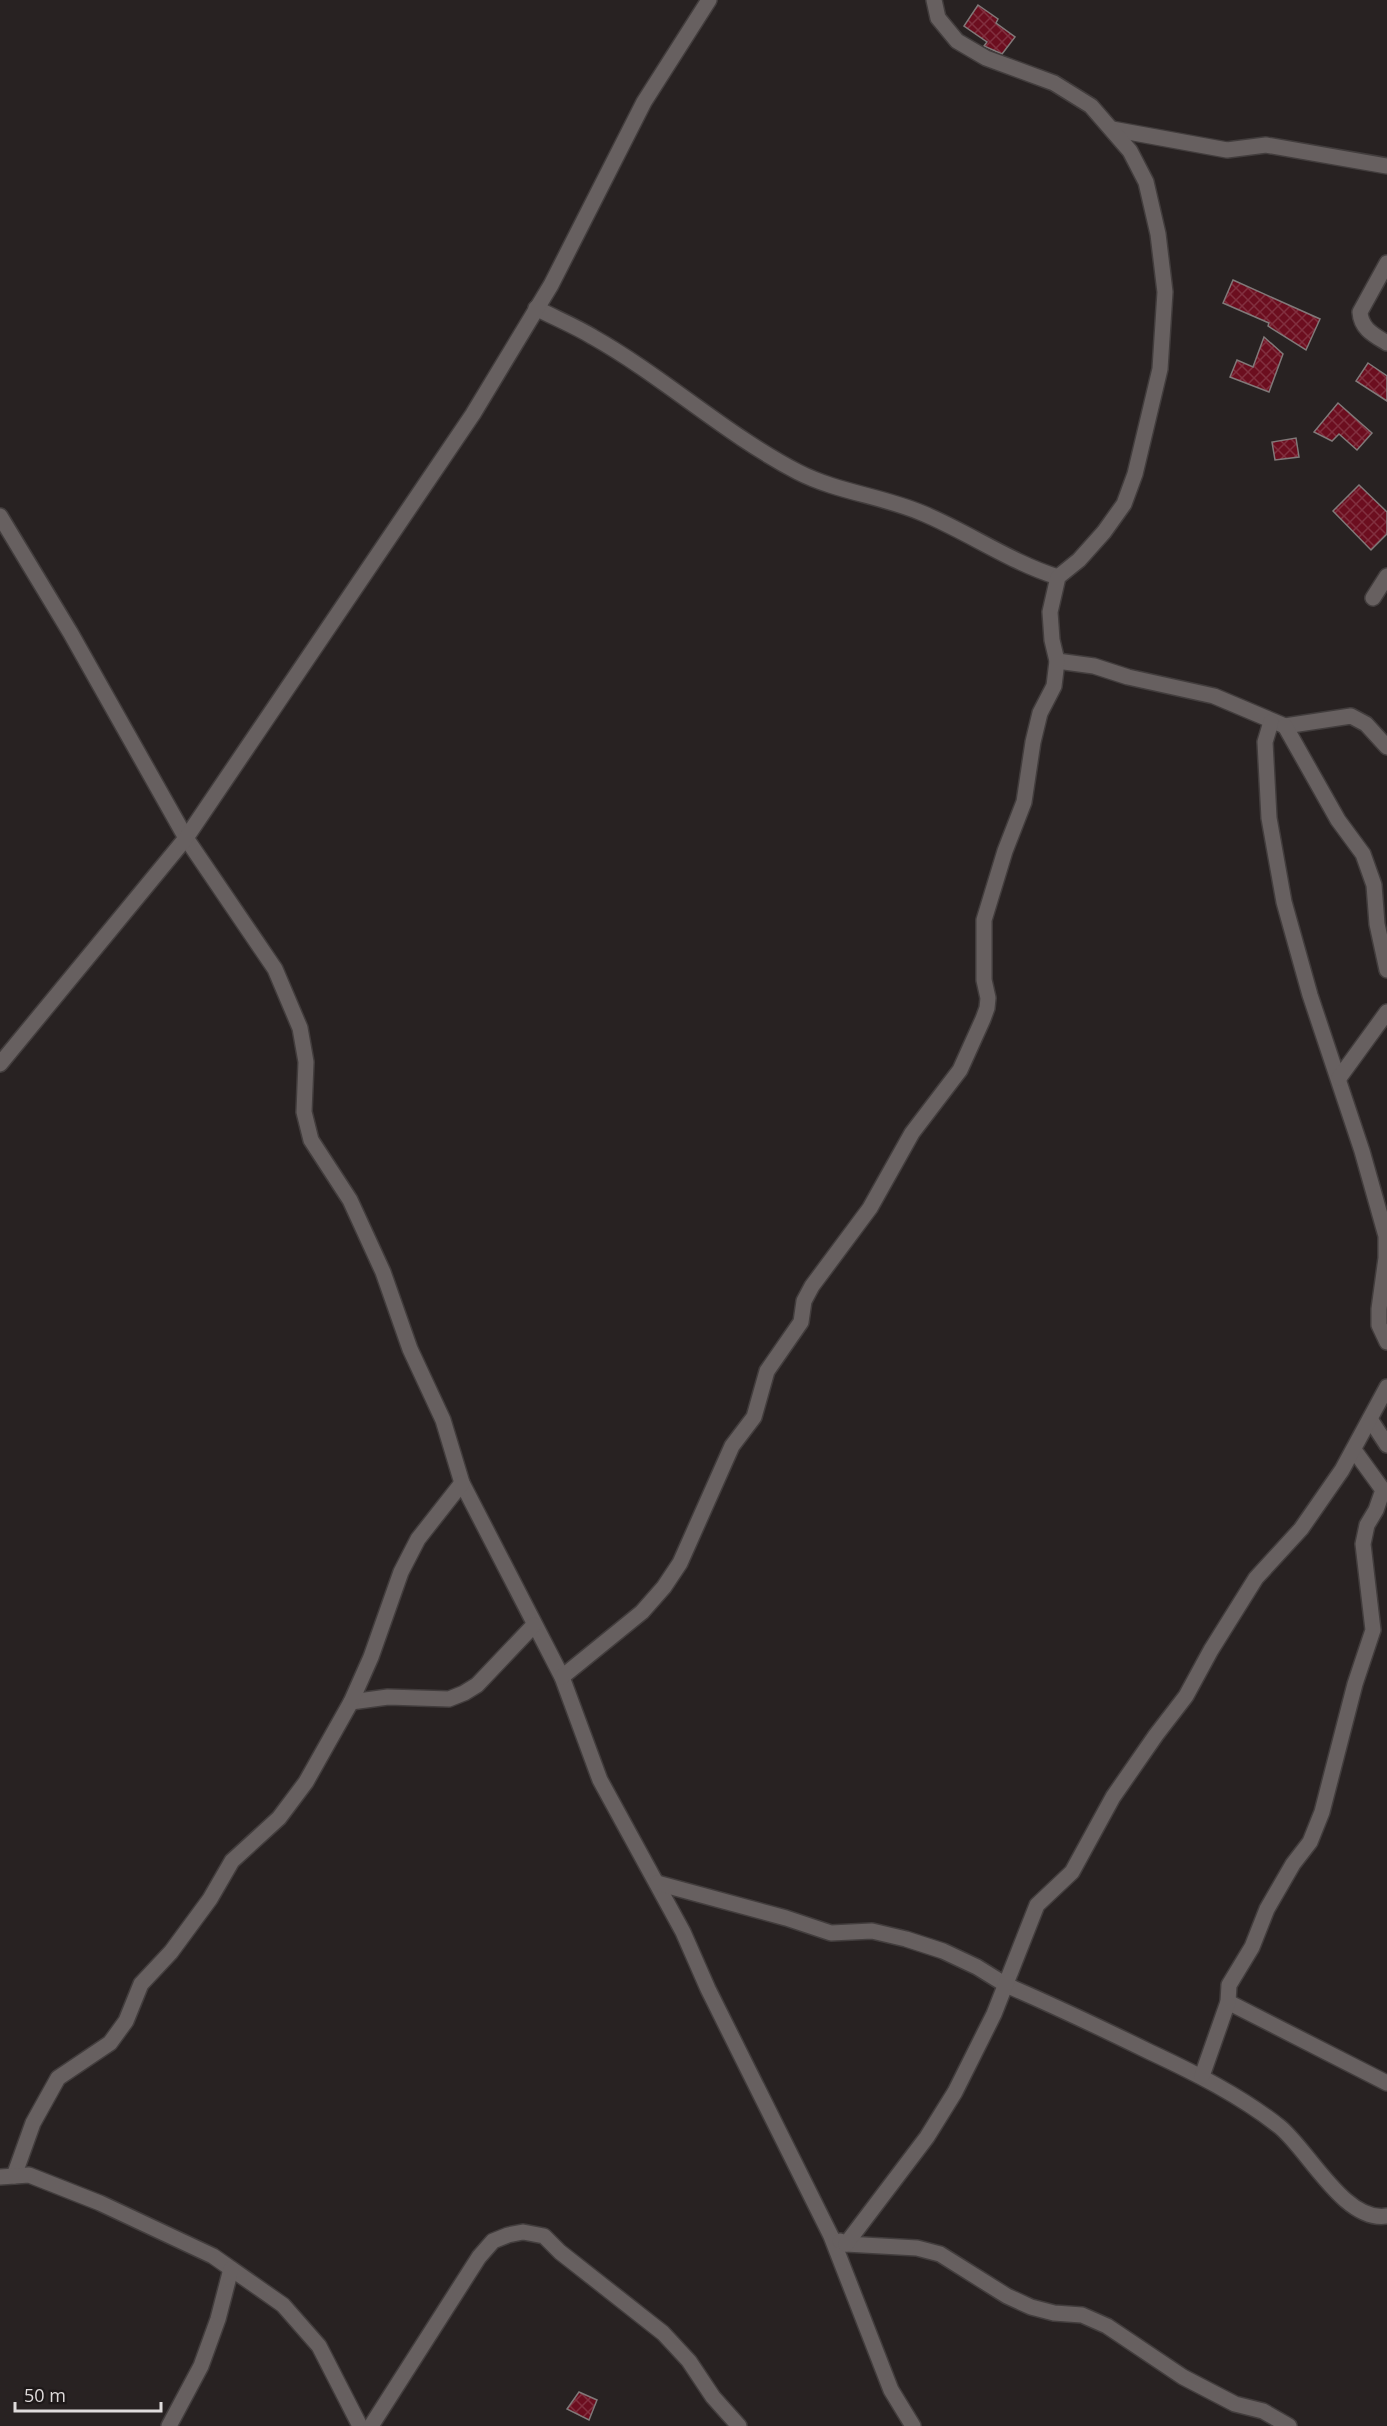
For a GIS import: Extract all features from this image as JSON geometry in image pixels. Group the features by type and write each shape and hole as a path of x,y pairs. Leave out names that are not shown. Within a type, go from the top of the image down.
{"street":[{"path":"0,1064 186,838 472,414 536,308 644,102 709,0"},
{"path":"562,1677 642,1612 664,1587 680,1563 732,1446 754,1417 767,1371 801,1322 804,1301 812,1286 870,1208 912,1133 960,1070 987,1008 982,948 984,920 1005,851 1024,802 1038,723 1054,686 1058,661 1052,640 1050,612 1058,577 1078,560 1104,532 1124,504 1135,474 1160,369 1165,292 1158,234 1146,182 1130,151 1091,106 1054,84 986,58 957,41 938,18 934,0"},
{"path":"1112,129 1227,150 1266,145 1387,166"},
{"path":"1387,263 1360,312 1370,332 1387,343"},
{"path":"536,308 594,337 716,421 798,472 860,495 921,512 1036,570 1058,577"},
{"path":"0,516 70,632 186,838 275,969 300,1028 306,1062 304,1112 311,1140 350,1200 382,1272 410,1349 443,1420 462,1483 562,1677 600,1780 657,1883 831,2236 891,2390 913,2426"},
{"path":"1373,598 1387,576"},
{"path":"1058,661 1094,666 1128,677 1214,696 1278,724 1351,716 1365,724 1387,747"},
{"path":"1278,724 1338,820 1363,854 1374,885 1377,924 1387,970"},
{"path":"1278,724 1265,742 1269,818 1284,902 1310,995 1339,1078 1386,1236 1379,1325 1387,1342"},
{"path":"1339,1078 1387,1012"},
{"path":"846,2244 927,2137 955,2092 980,2046 1037,1905 1072,1872 1113,1797 1186,1696 1211,1650 1256,1578 1301,1529 1342,1470 1387,1387"},
{"path":"1370,1419 1387,1445"},
{"path":"1202,2076 1228,2002 1229,1985 1252,1947 1267,1909 1293,1864 1310,1842 1322,1812 1355,1684 1373,1630 1363,1544 1367,1525 1385,1489 1353,1450"},
{"path":"360,2426 319,2346 283,2305 213,2256 100,2203 29,2175 7,2176 58,2078 110,2043 126,2022 141,1984 177,1944 210,1899 232,1861 279,1818 306,1782 351,1702 371,1657 401,1572 418,1539 462,1483"},
{"path":"351,1702 388,1697 449,1699 464,1693 477,1684 534,1625"},
{"path":"657,1883 786,1918 831,1933 872,1931 906,1938 977,1966 1006,1985 1202,2076 1280,2128 1347,2201 1361,2213 1376,2218 1387,2216"},
{"path":"1228,2002 1387,2084"},
{"path":"371,2426 479,2257 494,2241 523,2232 544,2236 663,2333 689,2361 712,2397 739,2426"},
{"path":"831,2236 846,2244 917,2248 940,2254 1007,2296 1031,2307 1054,2313 1082,2315 1107,2326 1183,2377 1235,2404 1263,2411 1289,2426"},
{"path":"169,2426 201,2366 218,2319 231,2269"}],"building":[{"path":"978,5 998,19 996,23 1015,37 1002,54 984,46 987,42 964,26"},
{"path":"1233,280 1320,319 1306,350 1268,326 1269,323 1223,303"},
{"path":"1264,337 1283,354 1269,392 1230,377 1237,360 1253,367"},
{"path":"1368,363 1387,376 1387,401 1356,381"},
{"path":"1338,403 1372,433 1357,450 1339,434 1332,441 1314,432"},
{"path":"1296,438 1299,457 1275,460 1272,442"},
{"path":"1359,485 1387,512 1387,534 1371,550 1333,511"},
{"path":"579,2392 597,2400 589,2420 567,2409"}]}
